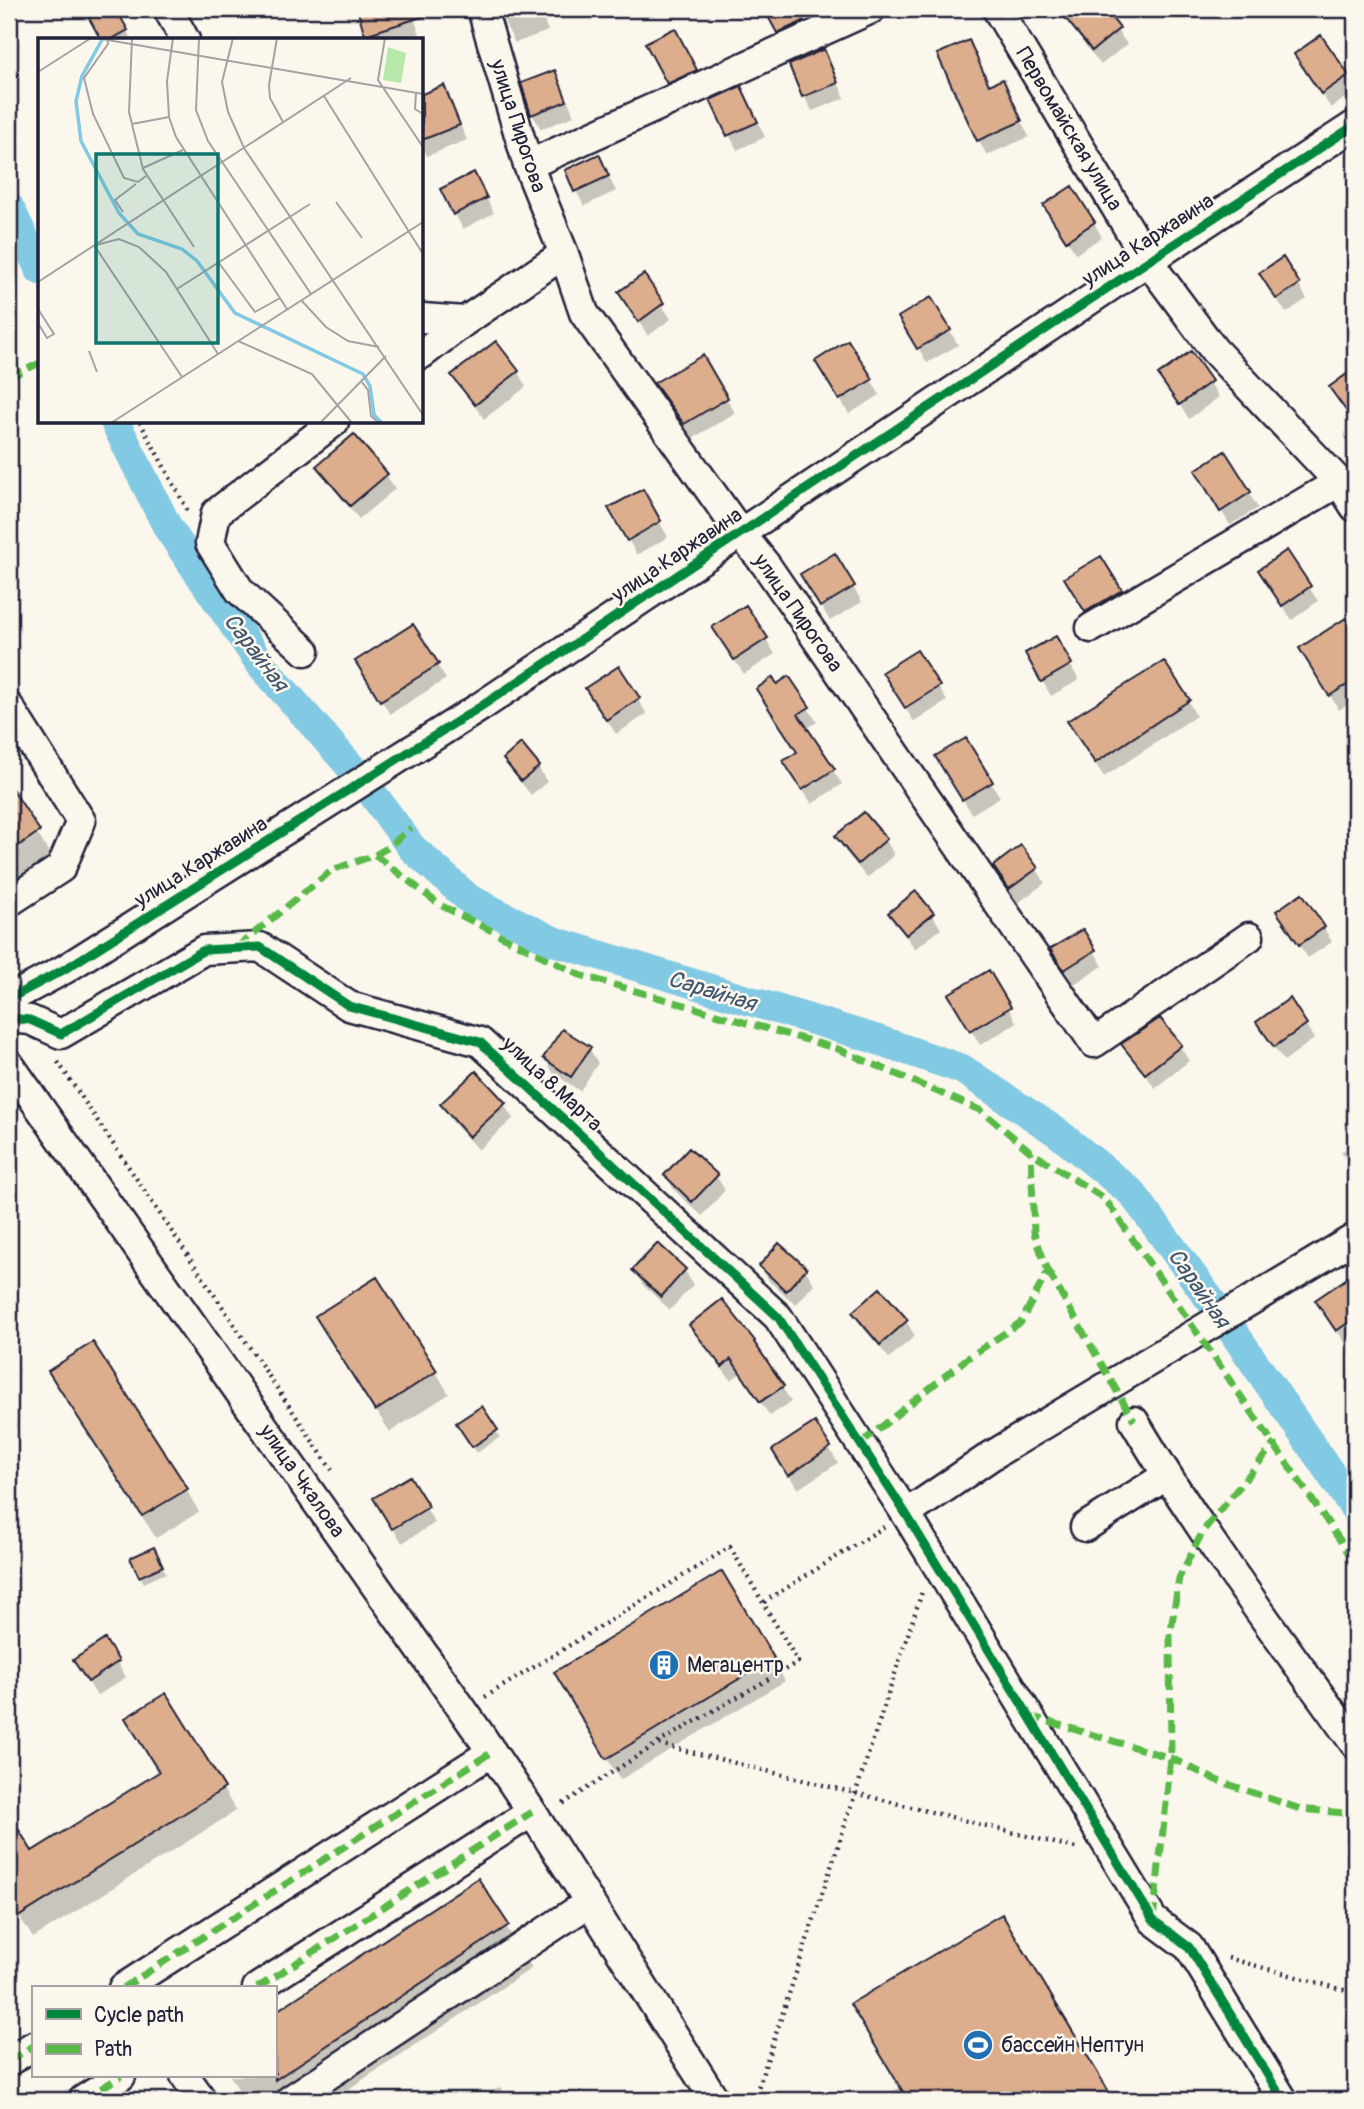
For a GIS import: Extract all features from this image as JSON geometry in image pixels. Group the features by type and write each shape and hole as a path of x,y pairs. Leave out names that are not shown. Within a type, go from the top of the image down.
{"street":[{"path":"168,9 184,38"},
{"name":"улица Пирогова","path":"482,9 528,165 564,254 584,313 741,534 766,565 1094,1043 1249,937"},
{"path":"528,165 871,9"},
{"name":"Первомайская улица","path":"997,9 1147,261 1214,350 1339,482 1355,507"},
{"name":"улица Каржавина","path":"9,999 65,969 480,707 1355,125"},
{"path":"424,352 465,321 564,254"},
{"path":"424,318 465,321"},
{"path":"305,651 240,591 210,543 216,513 331,424"},
{"path":"1091,628 1339,482"},
{"path":"9,707 81,821 61,868 9,902"},
{"name":"улица 8 Марта","path":"9,1018 30,1020 61,1034 204,950 260,947 349,1006 480,1042 778,1317 906,1514 1153,1920 1189,1947"},
{"name":"улица Чкалова","path":"9,1063 492,1752 715,2100"},
{"path":"906,1514 991,1455 1355,1239"},
{"path":"1134,1421 1166,1476 1355,1744"},
{"path":"1085,1527 1166,1476"},
{"path":"128,1986 492,1752"},
{"path":"260,1986 532,1812"},
{"path":"289,2100 590,1902"},
{"path":"1189,1947 1283,2100"},
{"path":"9,2061 32,2047"},
{"path":"83,2100 118,2078"},
{"path":"187,2078 202,2100"}],"path":[{"path":"141,424 186,508 210,543"},
{"path":"764,1602 906,1514"},
{"path":"484,1697 730,1548 798,1662 658,1743 561,1805"},
{"path":"754,2100 933,1559"},
{"path":"658,1743 1117,1859"},
{"path":"1189,1947 1355,1993"}],"building":[{"path":"84,9 116,9 128,30 114,38 100,38"},
{"path":"357,9 430,9 431,14 365,35"},
{"path":"764,9 798,9 804,21 777,33"},
{"path":"1058,9 1104,9 1120,28 1092,51"},
{"path":"675,28 697,70 667,84 645,43"},
{"path":"1321,35 1349,75 1321,94 1294,54"},
{"path":"969,40 989,85 1003,79 1022,121 977,141 937,54"},
{"path":"824,49 838,83 802,97 789,65"},
{"path":"555,70 567,101 531,115 521,83"},
{"path":"444,85 460,125 424,139 424,93"},
{"path":"741,86 758,122 727,136 710,100"},
{"path":"599,154 609,176 574,192 565,170"},
{"path":"474,172 487,198 453,215 440,189"},
{"path":"1072,186 1095,222 1066,241 1043,205"},
{"path":"1283,257 1300,284 1276,299 1259,273"},
{"path":"644,274 664,303 638,322 618,292"},
{"path":"931,297 951,330 917,349 898,317"},
{"path":"848,340 873,379 839,400 815,361"},
{"path":"496,341 519,371 475,405 451,375"},
{"path":"1191,351 1212,381 1179,405 1158,375"},
{"path":"703,355 728,398 684,424 654,383"},
{"path":"1355,368 1355,423 1329,387"},
{"path":"354,434 388,474 350,506 316,466"},
{"path":"1225,451 1251,492 1220,512 1195,470"},
{"path":"643,489 661,521 627,541 608,508"},
{"path":"1287,550 1311,586 1282,606 1258,570"},
{"path":"835,553 855,586 820,607 800,574"},
{"path":"1101,556 1122,590 1085,612 1064,578"},
{"path":"746,605 768,638 734,660 712,627"},
{"path":"1346,618 1355,633 1355,680 1329,696 1299,648"},
{"path":"413,624 439,664 380,701 355,661"},
{"path":"1056,636 1072,664 1041,682 1025,653"},
{"path":"917,650 940,686 905,708 882,672"},
{"path":"1164,661 1190,700 1095,763 1067,721"},
{"path":"619,666 640,698 606,720 585,688"},
{"path":"789,676 810,707 798,714 835,769 802,790 783,761 797,752 756,689 773,677 777,684"},
{"path":"966,738 993,782 962,800 935,756"},
{"path":"521,743 540,766 521,781 503,759"},
{"path":"9,784 40,831 9,852"},
{"path":"864,812 887,839 858,864 835,836"},
{"path":"1021,845 1038,868 1009,889 993,866"},
{"path":"916,891 934,913 906,935 888,913"},
{"path":"1302,893 1325,927 1299,945 1276,911"},
{"path":"1083,929 1096,950 1064,970 1050,949"},
{"path":"989,970 1011,1007 970,1031 948,994"},
{"path":"1290,998 1307,1024 1274,1047 1256,1022"},
{"path":"1160,1018 1182,1045 1145,1074 1121,1044"},
{"path":"562,1029 591,1047 571,1077 543,1058"},
{"path":"476,1071 506,1103 469,1137 440,1104"},
{"path":"689,1148 718,1175 692,1202 664,1175"},
{"path":"658,1243 686,1269 661,1297 632,1270"},
{"path":"779,1243 807,1268 786,1291 759,1266"},
{"path":"1355,1273 1355,1318 1336,1331 1315,1300"},
{"path":"377,1277 437,1371 375,1411 315,1316"},
{"path":"880,1288 908,1320 880,1345 852,1312"},
{"path":"722,1299 755,1341 784,1386 760,1402 731,1359 722,1367 689,1325"},
{"path":"93,1342 188,1489 142,1516 48,1371"},
{"path":"482,1406 498,1430 472,1447 456,1423"},
{"path":"815,1422 831,1447 788,1476 772,1450"},
{"path":"410,1476 429,1507 392,1529 373,1498"},
{"path":"154,1547 163,1566 139,1577 130,1558"},
{"name":"Мегацентр","path":"722,1571 774,1658 606,1759 554,1672"},
{"path":"105,1639 119,1661 88,1682 73,1660"},
{"path":"166,1693 225,1788 18,1917 9,1901 9,1814 32,1851 159,1772 125,1718"},
{"path":"478,1878 509,1925 275,2080 276,2011"},
{"name":"бассейн Нептун","path":"1002,1914 1114,2100 908,2100 850,2004"}],"waterway":[{"name":"Сарайная","path":"9,207 38,266"},
{"name":"Сарайная","path":"116,424 168,528 262,666 364,782 412,848 469,899 553,941 875,1039 962,1069 1058,1133 1132,1193 1225,1320 1355,1509"}],"marked path":[{"path":"9,377 38,364"},
{"path":"237,947 332,870 375,855 411,828"},
{"path":"375,855 440,905 580,975 838,1049 982,1111 1031,1152 1105,1199 1355,1562"},
{"path":"861,1443 965,1360 1021,1322 1048,1271 1034,1233 1031,1152"},
{"path":"1048,1271 1134,1421"},
{"path":"1153,1920 1171,1758 1170,1636 1179,1578 1203,1531 1275,1443"},
{"path":"1029,1716 1171,1758 1216,1780 1300,1809 1355,1814"},
{"path":"126,1986 492,1752"},
{"path":"260,1986 532,1812"},
{"path":"9,2061 32,2047"},
{"path":"83,2100 118,2078"}],"cycle path":[{"path":"9,999 65,969 480,707 1355,125"},
{"path":"9,1018 30,1020 61,1034 204,950 260,947 349,1006 480,1042 778,1317 906,1514 1153,1920 1189,1947 1283,2100"}],"place":[{"name":"Мегацентр","path":"664,1665"},
{"name":"бассейн Нептун","path":"978,2045"}]}
